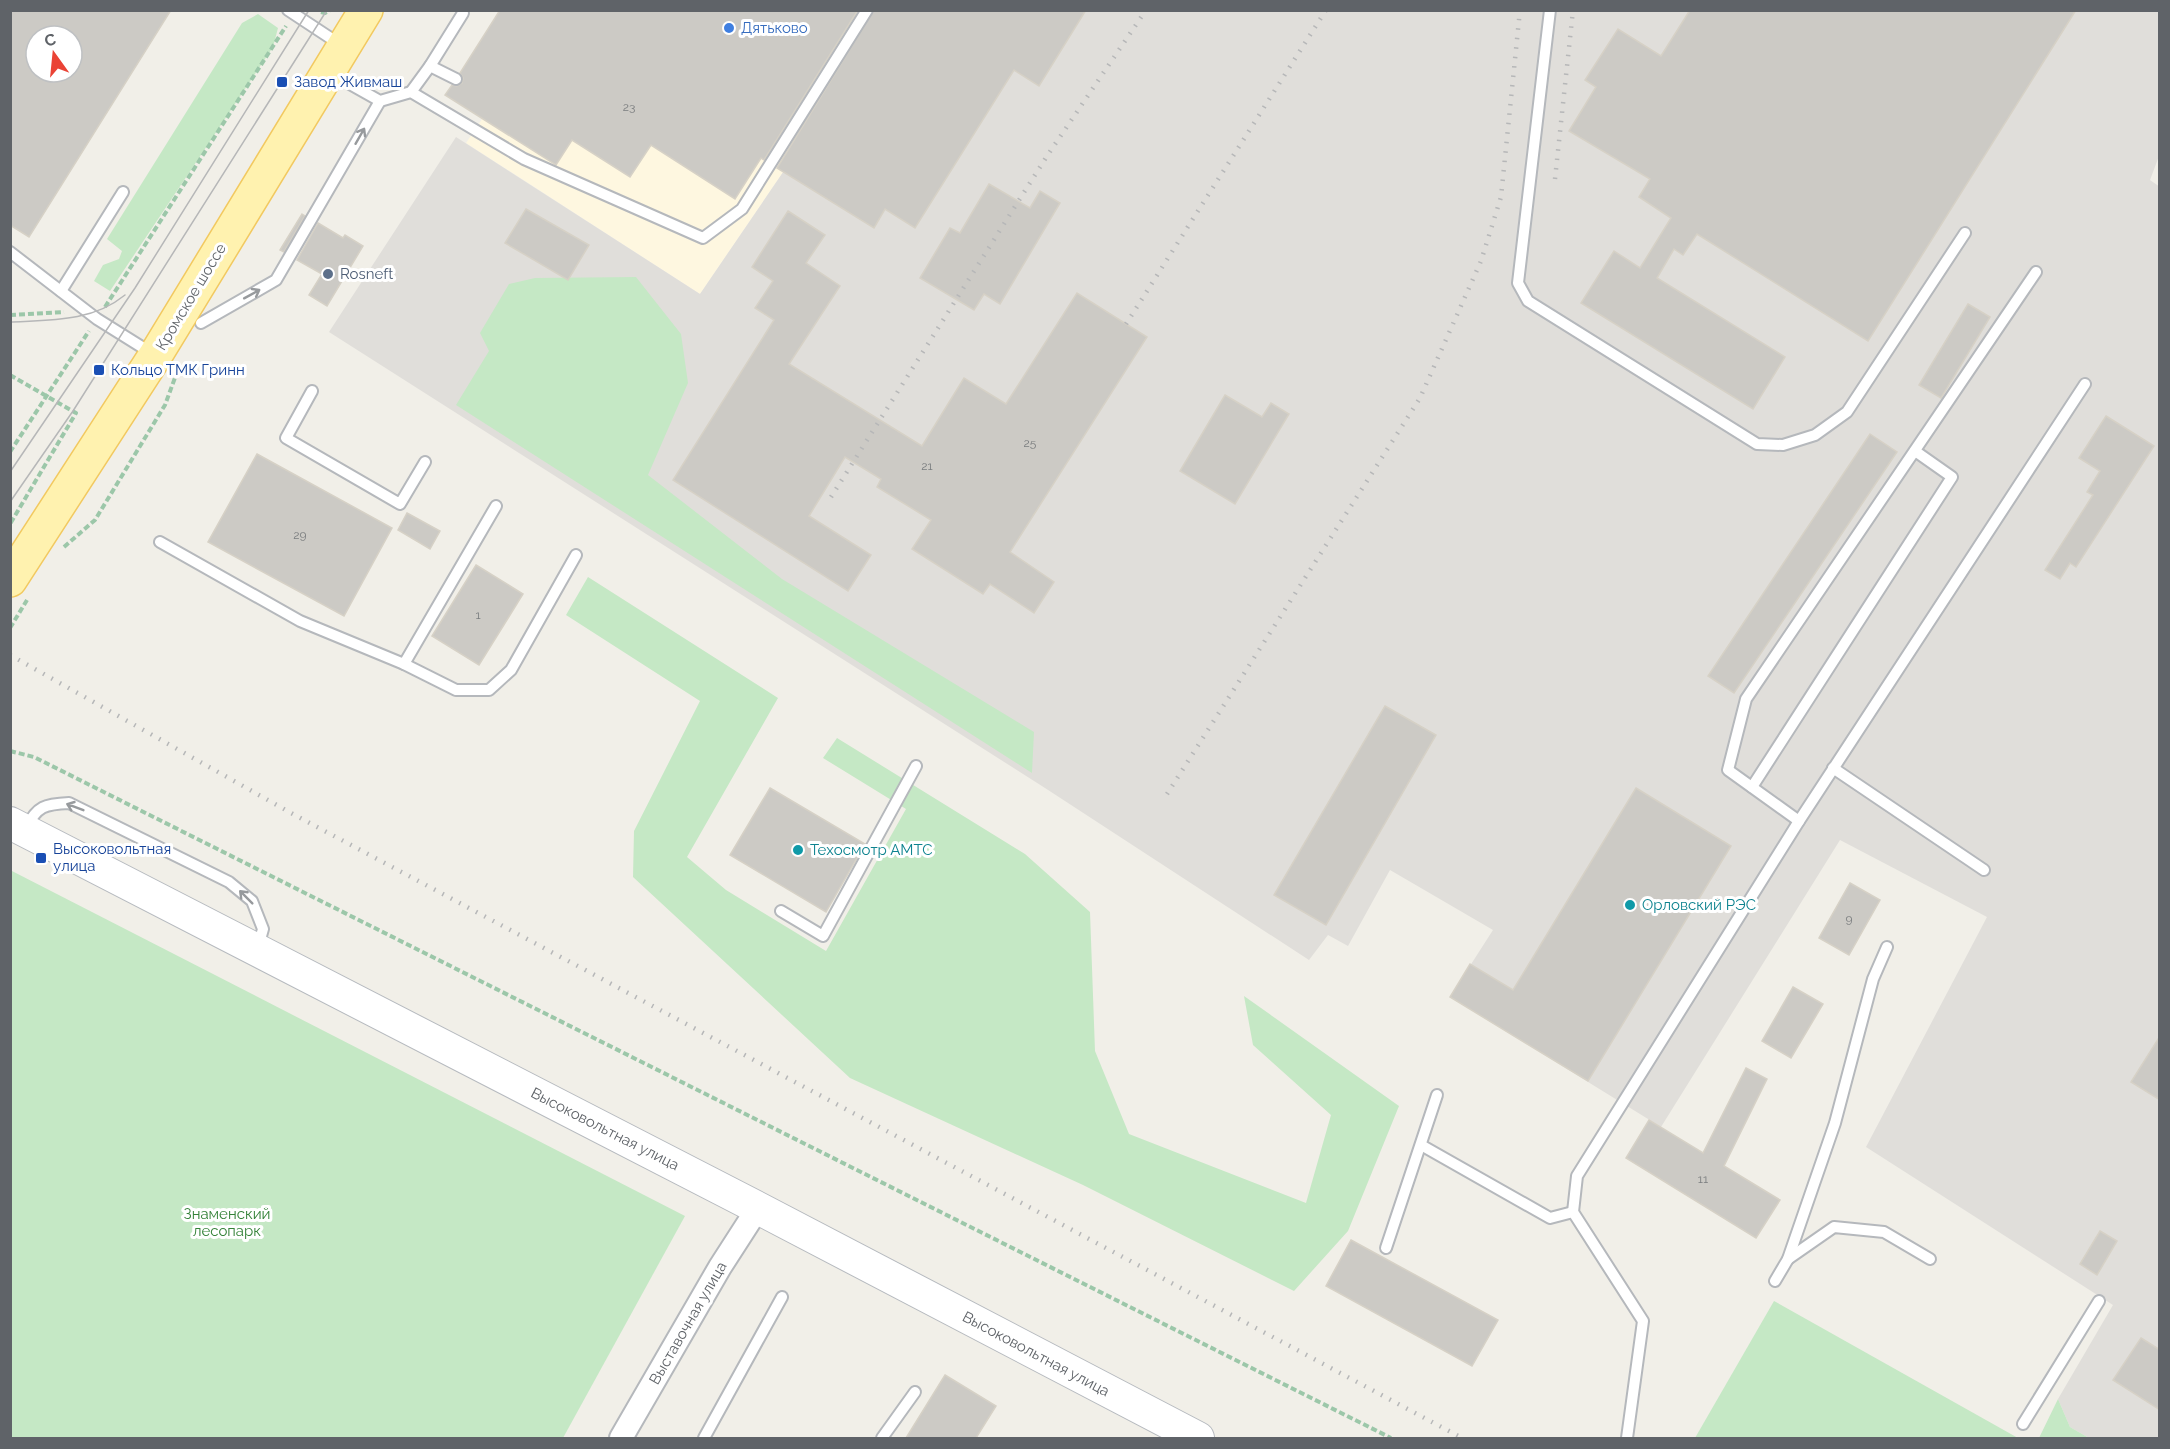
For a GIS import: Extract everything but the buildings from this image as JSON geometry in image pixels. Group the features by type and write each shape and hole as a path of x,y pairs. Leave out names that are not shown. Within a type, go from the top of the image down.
{"main road":[{"name":"Кромское шоссе","path":"16,571 166,363 366,10"},
{"name":"Высоковольтная улица","path":"18,827 758,1208 1163,1429 1198,1438"}],"street":[{"name":"Выставочная улица","path":"621,1438 720,1267 758,1208"}],"lane":[{"path":"411,92 524,159 703,238 742,209 867,10"},
{"path":"1550,10 1518,283 1528,301 1757,444 1783,445 1815,435 1847,412 1965,232"},
{"path":"291,12 336,60 380,101"},
{"path":"201,323 276,280 380,101 411,92 463,13"},
{"path":"430,66 456,79"},
{"path":"61,291 123,192"},
{"path":"10,252 97,319 166,363"},
{"path":"1798,821 1728,770 1746,699 2036,272"},
{"path":"1626,1438 1642,1321 1574,1212 1577,1176 1798,821 2085,384"},
{"path":"312,392 286,438 400,504 425,462"},
{"path":"1752,787 1952,477 1915,451"},
{"path":"404,664 496,506"},
{"path":"160,542 300,621 404,664 456,690 489,690 511,670 576,555"},
{"path":"781,911 824,936 916,766"},
{"path":"1833,768 1984,870"},
{"path":"18,827 47,804 69,803 230,882 252,901 263,929 257,950"},
{"path":"1775,1281 1788,1259 1835,1123 1873,979 1887,947"},
{"path":"1386,1248 1437,1095"},
{"path":"1421,1144 1550,1218 1574,1212"},
{"path":"1788,1259 1834,1227 1884,1232 1930,1259"},
{"path":"704,1438 782,1297"},
{"path":"2023,1424 2099,1301"},
{"path":"882,1438 915,1392"}],"path":[{"path":"317,10 325,13 330,10"},
{"path":"10,452 48,397 291,12"},
{"path":"10,315 63,312 83,308"},
{"path":"56,553 95,520 165,405 166,363"},
{"path":"10,375 76,413 10,524"},
{"path":"10,752 34,757 1391,1438"}],"shaded area":[{"path":"500,11 893,11 700,294 466,143 482,119 445,95"},
{"path":"893,11 2159,11 2159,156 2150,180 2160,187 2159,1438 2089,1438 2070,1427 2058,1399 2113,1305 1866,1147 1987,917 1840,840 1661,1127 1450,997 1493,930 1390,870 1348,946 1328,935 1309,960 1045,788 329,332 456,137 700,294"}],"green space":[{"path":"258,14 278,28 273,47 110,291 94,281 103,265 119,259 122,251 107,239 242,23"},
{"path":"636,277 681,334 688,383 648,475 782,579 1034,732 1032,773 456,405 489,351 480,333 509,284 535,278"},
{"path":"588,577 778,698 687,857 726,890 826,951 906,809 823,758 837,738 1025,854 1090,912 1095,1051 1129,1134 1306,1203 1331,1115 1253,1045 1244,996 1399,1106 1348,1231 1294,1291 1083,1185 850,1078 633,877 634,831 700,701 566,615"},
{"name":"Знаменский лесопарк","path":"10,870 685,1216 563,1438 11,1438"},
{"path":"1774,1301 2018,1438 1695,1438"},
{"path":"2058,1399 2070,1427 2089,1438 2039,1438"}],"tram line":[{"path":"10,472 135,288 309,10"},
{"path":"10,502 73,411 327,10"},
{"path":"10,322 56,320 85,315 112,304 125,295"}],"railway":[{"path":"831,497 1047,156 1146,10"},
{"path":"1126,324 1326,10"},
{"path":"1167,794 1420,398 1481,261 1501,197 1520,10"},
{"path":"1555,179 1573,10"},
{"path":"10,655 291,813 1462,1438"}],"place":[{"name":"Дятьково","path":"729,28"},
{"name":"Завод Живмаш","path":"282,82"},
{"name":"Rosneft","path":"328,274"},
{"name":"Кольцо ТМК Гринн","path":"99,370"},
{"name":"Техосмотр АМТС","path":"798,850"},
{"name":"Высоковольтная улица","path":"41,858"},
{"name":"Орловский РЭС","path":"1630,905"}]}
